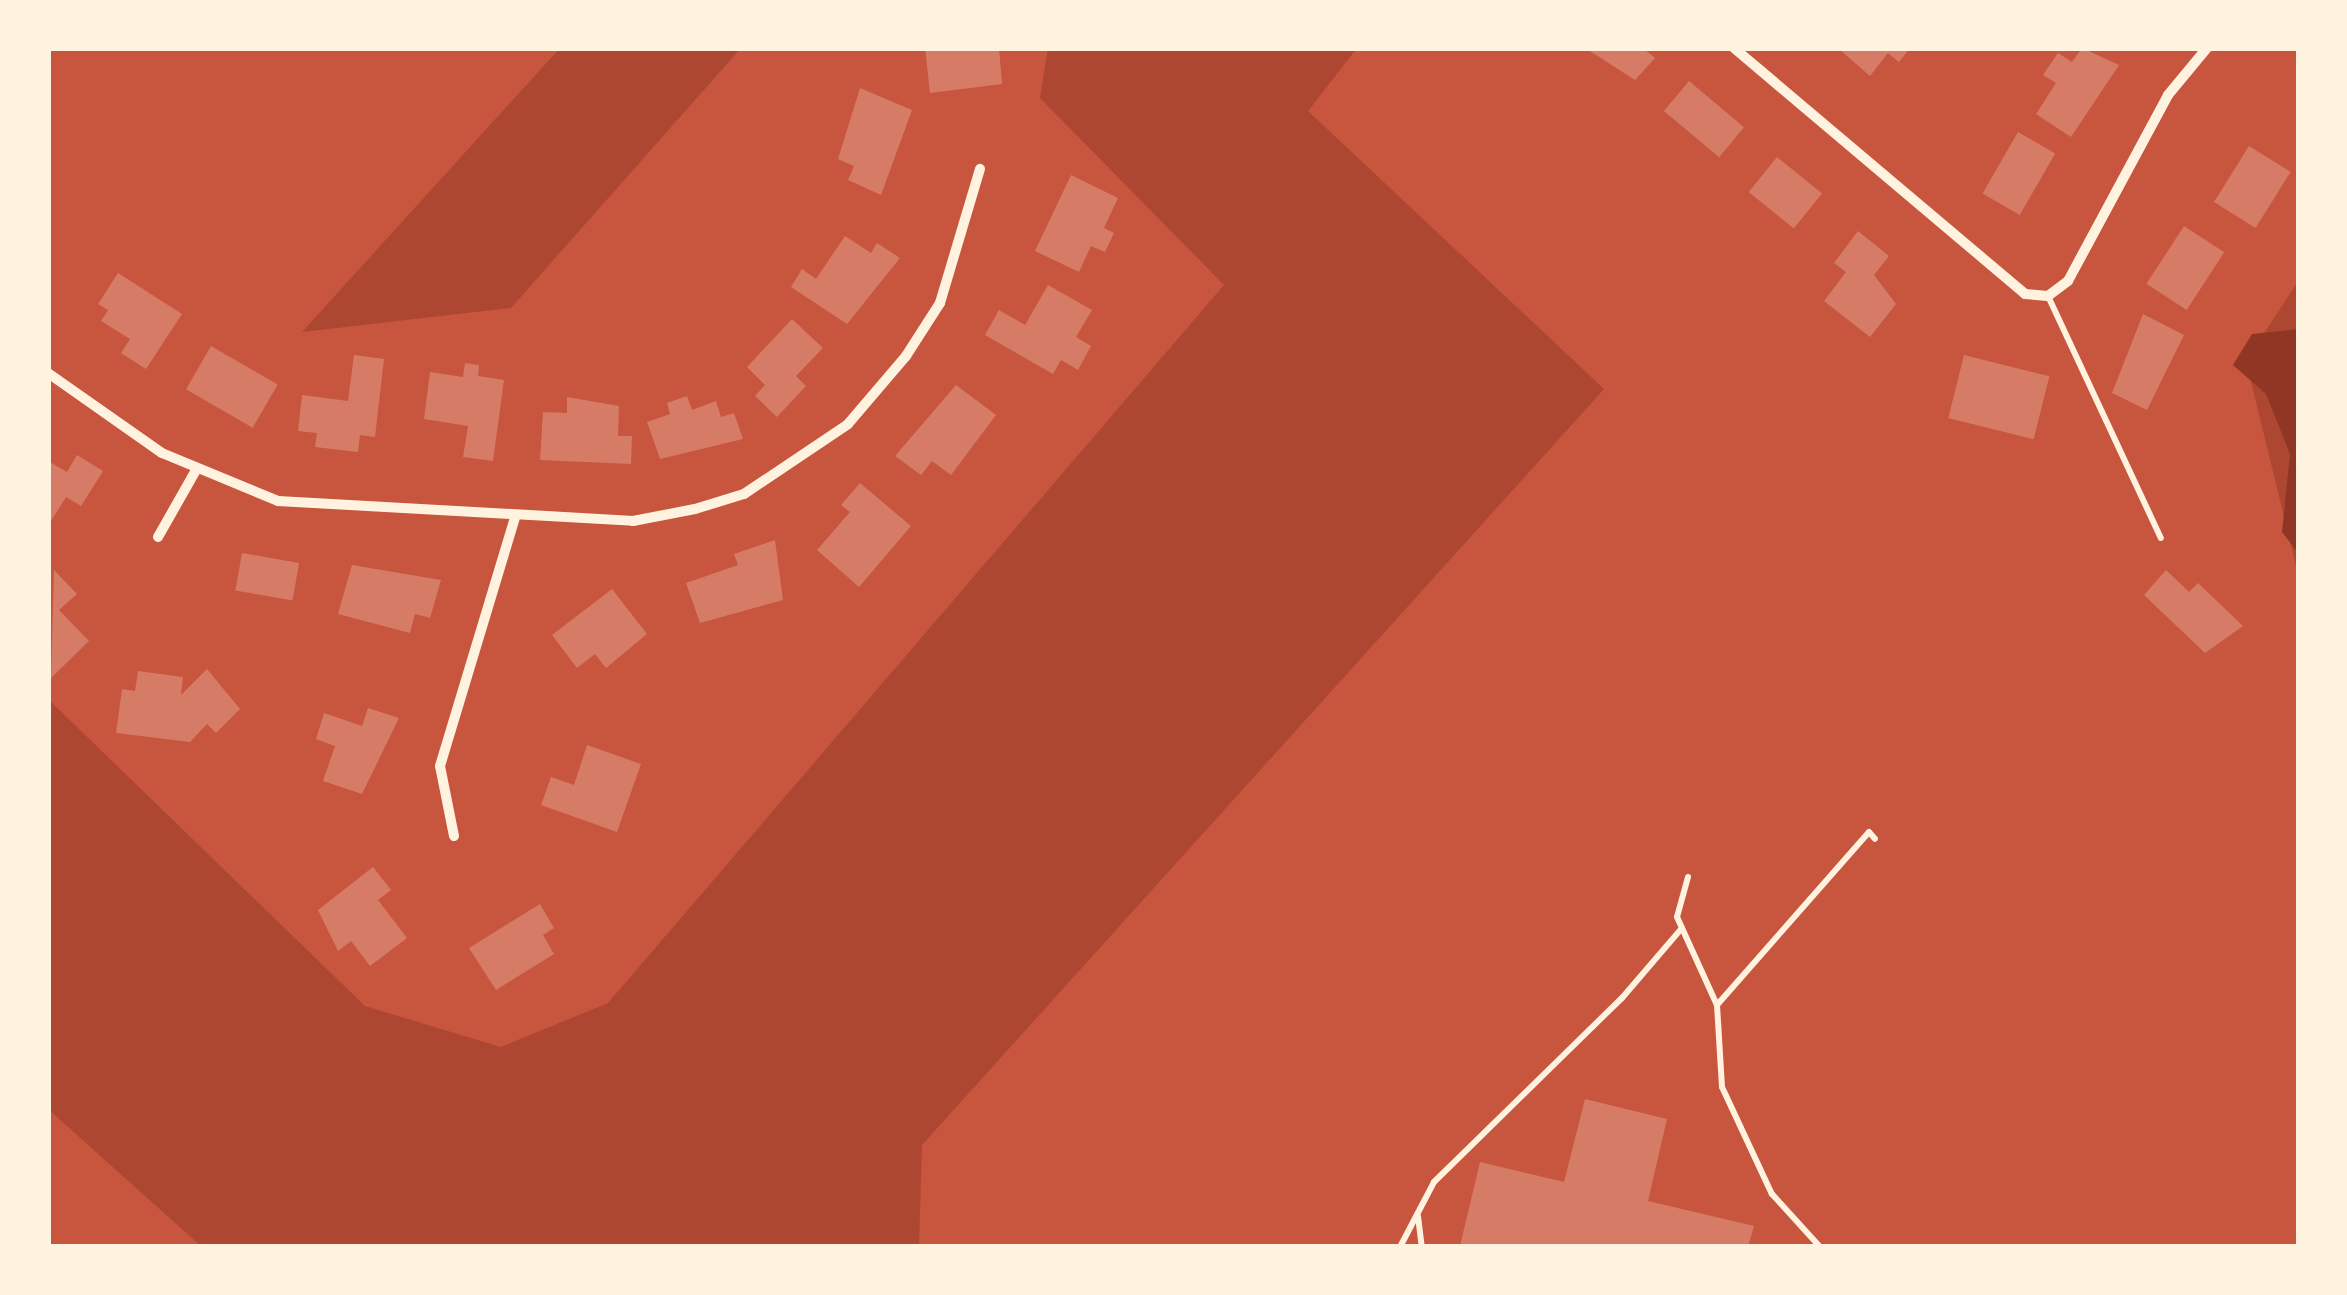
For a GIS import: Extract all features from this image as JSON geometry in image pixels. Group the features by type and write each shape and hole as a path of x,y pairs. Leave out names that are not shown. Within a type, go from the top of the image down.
{"street":[{"path":"1734,48 2025,294 2048,296 2068,280 2168,95 2207,48"},
{"path":"1748,61 1760,48"},
{"path":"48,373 196,470 278,501 633,521 694,509 744,494 848,424 940,302 980,170"},
{"path":"158,537 196,470"},
{"path":"454,836 440,766 515,517"}],"lane":[{"path":"2048,296 2161,538"},
{"path":"1717,1006 1869,832 1875,839"},
{"path":"1688,877 1678,902 1682,928 1717,1006 1722,1087 1744,1149 1820,1247"},
{"path":"1400,1247 1434,1182 1622,998 1682,928"},
{"path":"1418,1212 1422,1247"}],"shaded area":[{"path":"560,48 741,48 511,308 302,332"},
{"path":"1048,48 1357,48 1308,111 1604,389 922,1145 919,1247 202,1247 48,1109 48,699 365,1006 501,1047 608,1003 1224,285 1040,98"},
{"path":"2299,280 2299,578 2246,361"},
{"path":"2299,329 2299,554 2282,532 2290,454 2266,394 2233,365 2252,334"}],"building":[{"path":"925,48 999,48 1002,84 930,93"},
{"path":"1585,48 1643,48 1655,58 1635,80"},
{"path":"1838,48 1910,48 1899,62 1888,53 1870,76"},
{"path":"2082,48 2119,65 2071,137 2036,114 2056,83 2043,75 2058,53 2072,62"},
{"path":"1689,81 1744,127 1719,157 1664,111"},
{"path":"860,88 912,110 881,195 848,180 854,166 838,159"},
{"path":"2018,132 2055,153 2020,215 1982,193"},
{"path":"2249,146 2291,172 2256,228 2214,202"},
{"path":"1777,157 1822,194 1794,228 1749,192"},
{"path":"1071,175 1118,198 1104,228 1114,233 1105,252 1091,246 1079,272 1035,251"},
{"path":"2184,226 2224,252 2187,310 2146,284"},
{"path":"1858,231 1889,256 1874,275 1896,304 1870,337 1824,301 1846,272 1834,263"},
{"path":"845,236 871,253 877,243 900,258 847,324 791,287 802,269 816,279"},
{"path":"118,273 182,314 146,369 121,353 130,339 101,321 108,310 98,304"},
{"path":"1048,285 1092,310 1076,337 1091,346 1078,370 1061,360 1053,374 985,335 999,310 1025,325"},
{"path":"2143,314 2184,335 2147,410 2112,393"},
{"path":"792,319 823,348 796,376 806,386 777,417 755,396 765,385 747,367"},
{"path":"211,346 278,384 253,428 186,389"},
{"path":"354,355 384,359 375,437 360,435 358,452 315,447 317,433 298,431 302,395 348,401"},
{"path":"1964,355 2049,376 2034,439 1948,418"},
{"path":"465,363 479,365 478,376 504,380 493,461 463,457 468,426 424,419 430,372 463,377"},
{"path":"956,385 996,415 951,475 932,461 921,475 895,456"},
{"path":"687,396 692,410 716,401 721,417 734,413 743,439 660,459 647,422 670,414 667,403"},
{"path":"567,397 619,406 618,436 632,436 631,464 540,460 543,412 567,413"},
{"path":"77,455 103,471 81,506 66,497 51,521 48,461 67,472"},
{"path":"860,483 911,526 859,587 817,550 850,512 841,505"},
{"path":"775,540 783,600 700,623 686,583 738,565 734,554"},
{"path":"242,553 299,563 293,600 235,590"},
{"path":"352,565 441,580 430,618 415,614 410,633 338,614"},
{"path":"54,570 77,594 59,610 89,641 51,678"},
{"path":"2166,570 2189,592 2198,583 2243,626 2205,653 2144,595"},
{"path":"612,589 647,634 606,668 595,654 577,668 552,635"},
{"path":"207,669 240,709 216,733 207,724 190,742 116,733 122,689 135,691 138,671 183,677 181,695"},
{"path":"368,708 399,718 362,794 323,781 335,746 316,739 324,713 362,726"},
{"path":"587,745 641,764 617,832 541,805 551,777 574,785"},
{"path":"373,867 391,890 378,900 407,938 370,966 351,941 338,951 318,910"},
{"path":"540,904 554,928 543,935 554,954 496,990 469,948"},
{"path":"1585,1099 1667,1119 1648,1201 1754,1226 1748,1247 1460,1246 1480,1162 1564,1182"}]}
